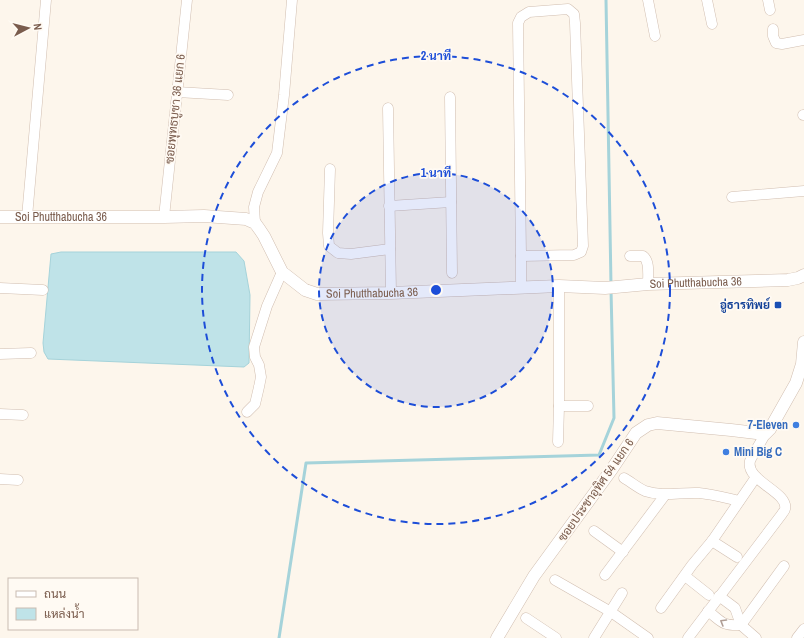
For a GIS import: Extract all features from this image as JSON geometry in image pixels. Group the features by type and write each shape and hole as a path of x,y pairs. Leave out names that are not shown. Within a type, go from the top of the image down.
{"street":[{"path":"27,217 46,0"},
{"name":"ซอยพุทธบูชา 36 แยก 6","path":"164,217 187,0"},
{"path":"255,223 254,207 258,192 277,153 284,95 292,0"},
{"path":"648,0 655,36"},
{"path":"707,0 712,24"},
{"path":"521,256 574,255 581,252 583,246 575,23 574,14 568,9 529,12 521,17 518,23 521,287"},
{"path":"773,29 773,36 776,43 782,44 804,40"},
{"path":"177,92 228,95"},
{"path":"450,97 452,273"},
{"path":"388,108 391,293"},
{"path":"330,169 328,233 330,246 338,253 351,254 390,250"},
{"path":"732,197 804,191"},
{"path":"390,206 451,202"},
{"name":"Soi Phutthabucha 36","path":"0,217 238,217 255,223 264,236 282,272 305,290 317,294 391,293 559,286 605,288 648,284 785,280 798,278 804,275"},
{"path":"630,256 643,256 646,258 648,262 648,284"},
{"path":"247,412 254,404 260,387 261,377 259,365 255,357 254,347 267,306 282,272"},
{"path":"558,442 559,286"},
{"path":"0,288 43,290"},
{"path":"688,638 708,611 714,596 786,508 785,502 781,497 756,477 750,469 750,462 796,383 802,364 804,342"},
{"path":"0,354 31,353"},
{"path":"559,406 588,406"},
{"path":"0,414 23,415"},
{"name":"ซอยประชาอุทิศ 54 แยก 6","path":"497,638 534,576 604,481 636,433 648,425 657,423 766,434"},
{"path":"661,608 712,541 756,477"},
{"path":"624,478 645,491 665,494 700,493 739,501"},
{"path":"0,480 18,480"},
{"path":"605,575 665,494"},
{"path":"594,531 623,552"},
{"path":"712,541 737,557"},
{"path":"708,611 723,623 730,626 741,625 784,566"},
{"path":"685,576 714,596 735,608 741,625 756,638"},
{"path":"555,580 611,612 648,638"},
{"path":"594,638 622,593"},
{"path":"526,618 556,638"},
{"path":"797,638 804,629"}],"water":[{"path":"61,252 236,252 244,261 250,295 249,363 244,367 48,359 44,352 43,343 51,254"}],"waterway":[{"path":"606,0 611,285"},
{"path":"279,638 306,463 599,455 614,418 611,290"}],"place":[{"name":"อู่ธารทิพย์","path":"778,305"},
{"name":"7-Eleven","path":"796,425"},
{"name":"Mini Big C","path":"726,452"}]}
